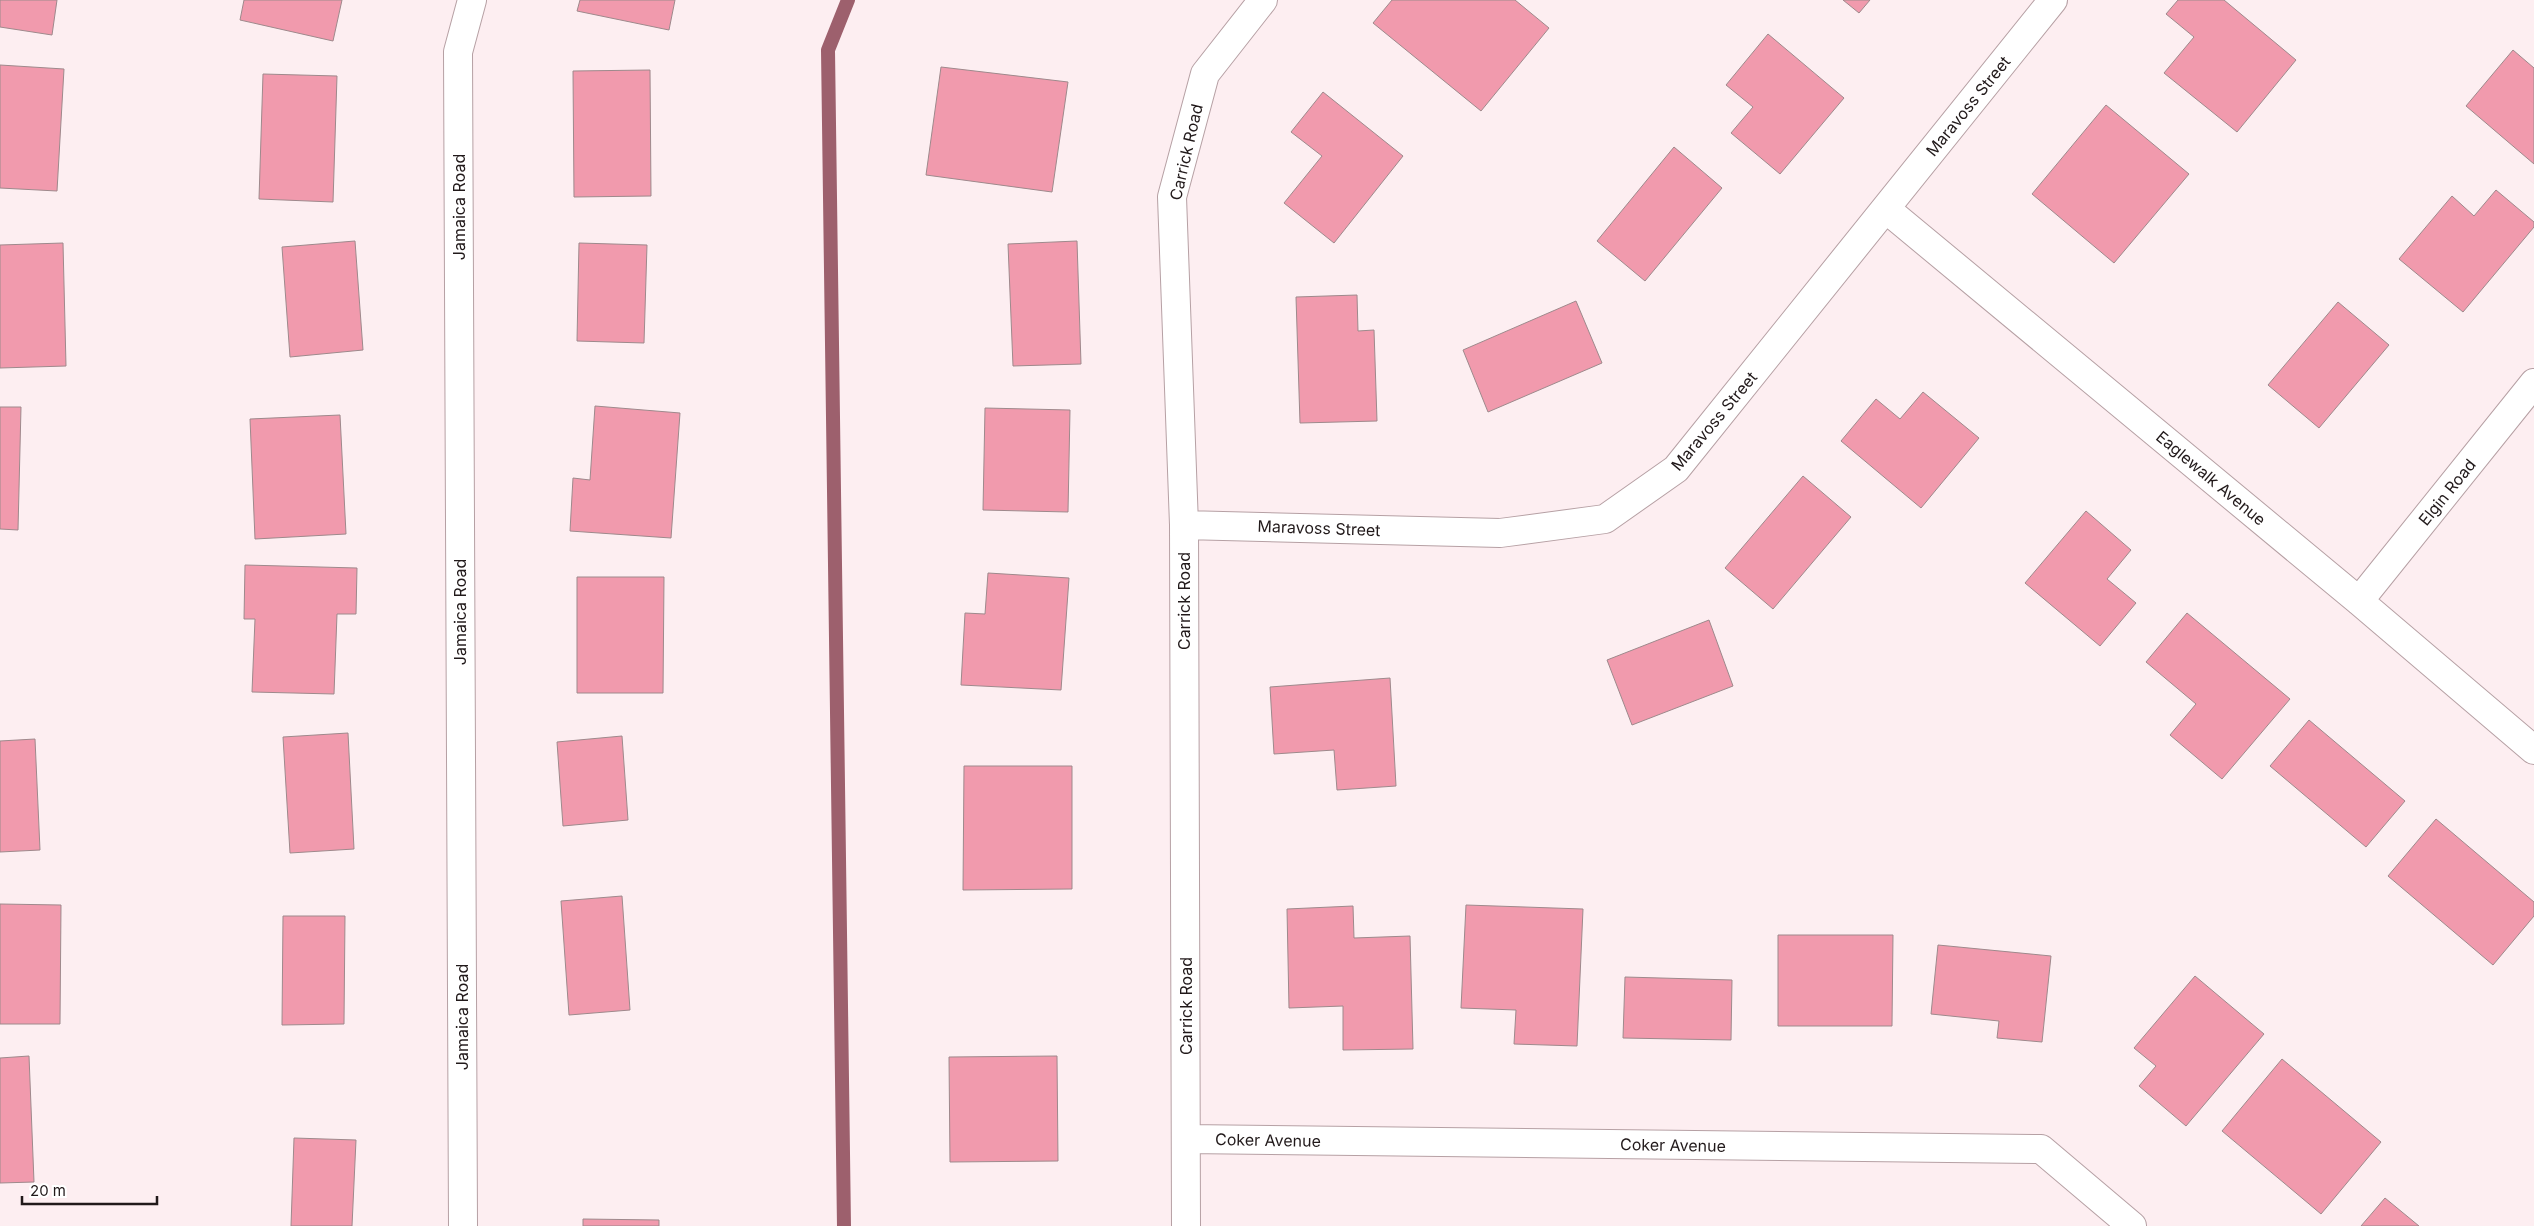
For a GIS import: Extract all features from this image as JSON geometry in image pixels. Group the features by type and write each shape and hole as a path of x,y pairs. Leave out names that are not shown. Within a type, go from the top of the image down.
{"street":[{"name":"Jamaica Road","path":"463,1226 458,52 472,0"},
{"name":"Carrick Road","path":"1186,1226 1184,525 1172,197 1205,74 1263,0"},
{"name":"Maravoss Street","path":"1184,525 1500,533 1605,519 1676,469 2053,0"},
{"name":"Eaglewalk Avenue","path":"1886,209 2359,601 2534,750"},
{"name":"Elgin Road","path":"2359,601 2534,383"},
{"name":"Coker Avenue","path":"1186,1139 2041,1149 2132,1226"}],"building":[{"path":"0,0 57,0 52,35 0,27"},
{"path":"244,0 342,0 333,41 240,20"},
{"path":"580,0 675,0 669,30 577,11"},
{"path":"1392,0 1515,0 1549,28 1481,111 1373,23"},
{"path":"1843,0 1870,0 1859,13"},
{"path":"2178,0 2224,0 2296,60 2237,132 2164,73 2194,37 2166,14"},
{"path":"1768,34 1844,98 1780,174 1731,133 1753,107 1726,85"},
{"path":"2513,50 2534,68 2534,164 2466,106"},
{"path":"0,65 64,69 57,191 0,188"},
{"path":"941,67 1068,82 1052,192 926,175"},
{"path":"650,70 651,196 574,197 573,71"},
{"path":"263,74 337,76 333,202 259,199"},
{"path":"1323,92 1403,156 1334,243 1284,203 1322,156 1291,132"},
{"path":"2106,105 2189,174 2114,263 2032,194"},
{"path":"1674,147 1722,188 1645,281 1597,241"},
{"path":"2496,190 2534,222 2534,227 2463,312 2399,259 2452,196 2474,216"},
{"path":"355,241 363,350 290,357 282,247"},
{"path":"1077,241 1081,364 1013,366 1008,244"},
{"path":"63,243 66,366 0,368 0,245"},
{"path":"579,243 647,245 644,343 577,341"},
{"path":"1357,295 1358,331 1374,330 1377,421 1300,423 1296,297"},
{"path":"1576,301 1602,363 1488,412 1463,350"},
{"path":"2338,302 2389,345 2319,428 2268,385"},
{"path":"1923,392 1979,438 1921,508 1841,441 1876,399 1900,419"},
{"path":"595,406 680,413 671,538 570,531 573,478 590,480"},
{"path":"0,407 21,407 18,530 0,529"},
{"path":"985,408 1070,410 1068,512 983,510"},
{"path":"340,415 346,534 255,539 250,419"},
{"path":"1803,476 1851,517 1773,609 1725,568"},
{"path":"2086,511 2131,550 2107,579 2136,603 2100,646 2025,583"},
{"path":"245,565 357,568 356,614 337,614 334,694 252,692 255,619 244,619"},
{"path":"988,573 1069,578 1061,690 961,685 965,613 985,614"},
{"path":"577,577 664,577 663,693 577,693"},
{"path":"2187,613 2290,699 2222,779 2170,735 2196,704 2146,662"},
{"path":"1709,620 1733,686 1632,725 1607,660"},
{"path":"1390,678 1396,786 1337,790 1334,750 1274,754 1270,687"},
{"path":"2309,720 2405,801 2366,847 2270,766"},
{"path":"348,733 354,849 290,853 283,737"},
{"path":"622,736 628,820 563,826 557,742"},
{"path":"35,739 40,850 0,852 0,741"},
{"path":"964,766 1072,766 1072,889 963,890"},
{"path":"2436,819 2534,902 2534,916 2493,965 2388,876"},
{"path":"622,896 630,1010 569,1015 561,901"},
{"path":"0,904 61,905 60,1024 0,1024"},
{"path":"1466,905 1583,909 1577,1046 1514,1044 1516,1010 1461,1008"},
{"path":"1353,906 1354,938 1410,936 1413,1049 1343,1050 1343,1006 1289,1008 1287,909"},
{"path":"283,916 345,916 344,1024 282,1025"},
{"path":"1778,935 1893,935 1892,1026 1778,1026"},
{"path":"1938,945 2051,956 2042,1042 1997,1038 1999,1021 1931,1014"},
{"path":"2195,976 2264,1034 2186,1126 2139,1086 2156,1066 2134,1048"},
{"path":"1625,977 1732,980 1731,1040 1623,1038"},
{"path":"29,1056 34,1182 0,1183 0,1058"},
{"path":"1057,1056 1058,1161 950,1162 949,1057"},
{"path":"2282,1059 2381,1142 2321,1214 2222,1131"},
{"path":"294,1138 356,1140 352,1226 291,1226"},
{"path":"2385,1198 2419,1226 2361,1226"},
{"path":"583,1219 659,1220 659,1226 583,1226"}],"waterway":[{"path":"844,1226 828,50 848,0"}]}
